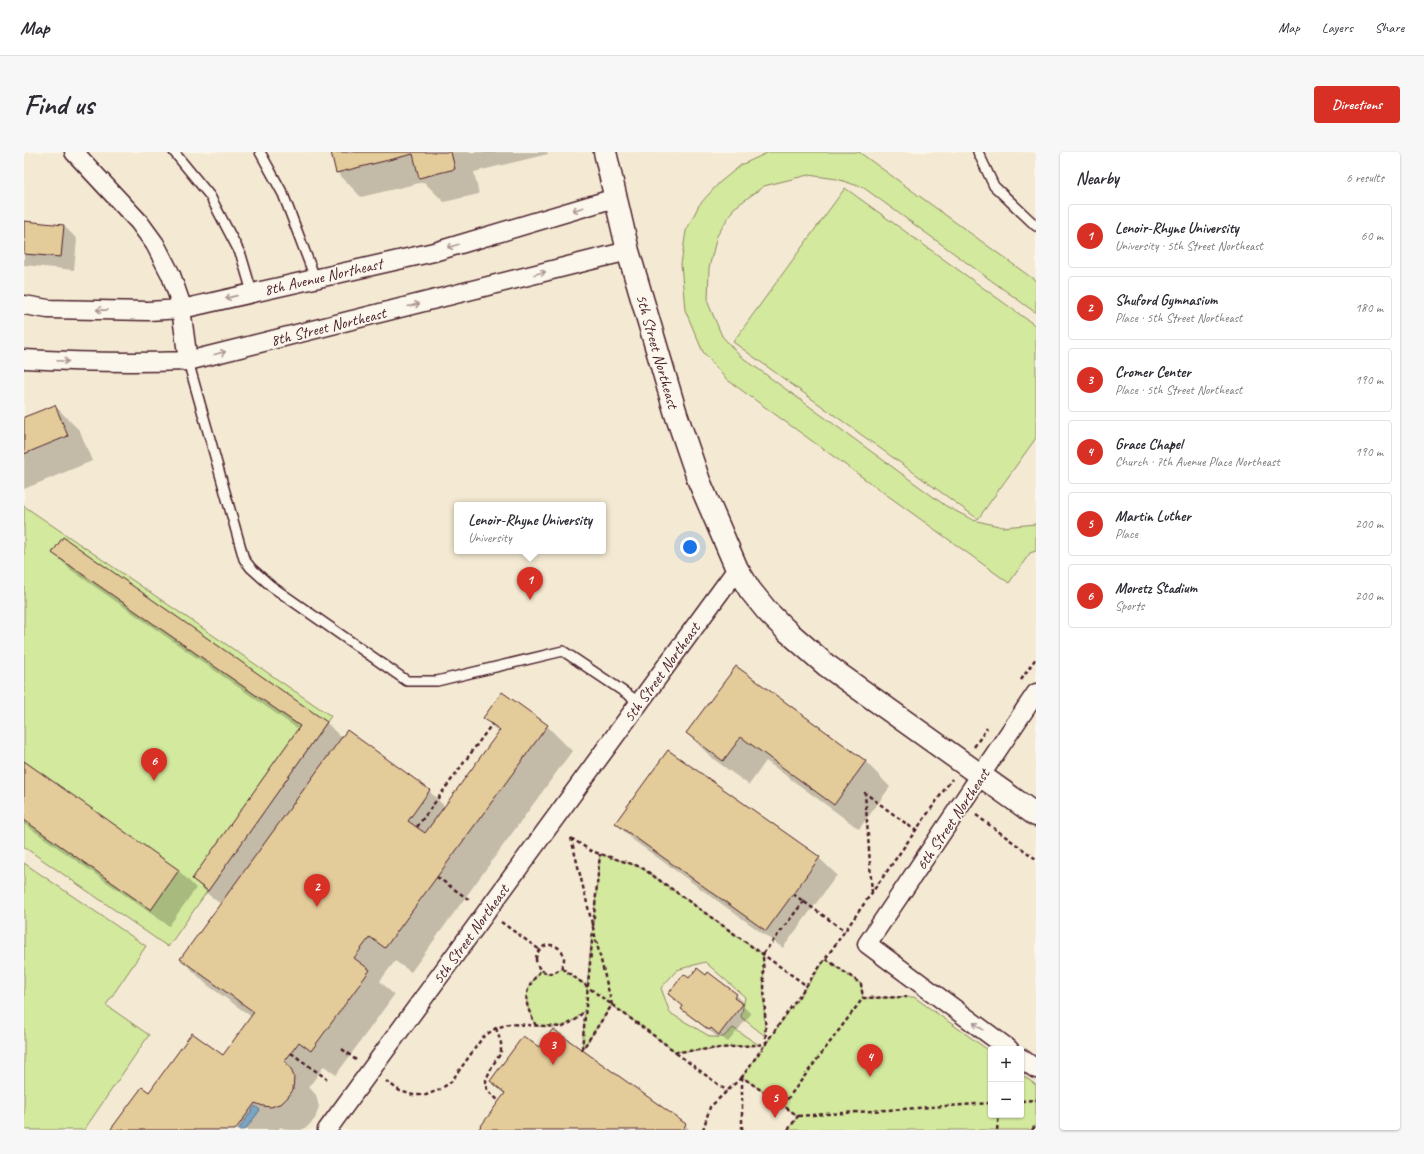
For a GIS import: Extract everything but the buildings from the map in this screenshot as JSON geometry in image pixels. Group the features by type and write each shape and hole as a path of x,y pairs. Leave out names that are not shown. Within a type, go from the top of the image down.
{"street":[{"path":"74,152 140,222 155,244 171,275 180,301 188,361"},
{"name":"5th Street Northeast","path":"328,1130 737,569 699,481 676,414 628,251 605,152"},
{"name":"8th Avenue Northeast","path":"24,305 56,310 148,311 182,309 434,252 615,198"},
{"name":"8th Street Northeast","path":"24,359 145,363 188,361 628,251"},
{"path":"737,569 750,590 767,611 826,665 1036,815"},
{"name":"6th Street Northeast","path":"1005,1046 867,944 1036,693"},
{"path":"1024,1060 1036,1069"}],"lane":[{"path":"174,152 210,196 241,255 252,292"},
{"path":"260,152 283,194 315,278"},
{"path":"978,152 994,186 1036,226"},
{"path":"188,361 244,559 251,568 271,586 407,681 438,681 563,651 639,702"}],"path":[{"path":"417,827 492,724"},
{"path":"944,791 1036,859"},
{"path":"872,893 865,793 916,830"},
{"path":"600,854 593,928 587,986 582,1050 612,1005 593,928 571,838 591,851 641,867 807,986"},
{"path":"793,894 845,931"},
{"path":"676,1052 766,1044 763,954 804,901"},
{"path":"553,945 561,950 565,959 562,968 559,971 550,974 541,970 536,962 537,953 544,946 553,945"},
{"path":"783,1105 863,998 860,984 826,959"},
{"path":"562,968 727,1091"},
{"path":"536,1026 527,1010 526,996 530,983 541,970"},
{"path":"863,998 914,997"},
{"path":"391,1085 400,1091 413,1095 426,1095 439,1090 450,1082 483,1037 496,1028 509,1024 563,1027 577,1019 585,1010"},
{"path":"496,1028 501,1043 501,1053 492,1066 486,1080 487,1090 499,1101"},
{"path":"291,1053 327,1079"},
{"path":"703,1130 710,1107 742,1077 742,1130"},
{"path":"1024,1101 1036,1100"},
{"path":"798,1116 988,1103"},
{"path":"997,1130 999,1118"},
{"path":"1032,1130 1036,1125"}],"shaded area":[{"path":"24,152 1036,152 1036,1130 24,1130"}],"green space":[{"path":"769,152 859,152 1036,281 1036,313 864,188 837,179 808,175 764,186 734,208 717,236 709,268 708,303 722,336 739,355 946,506 973,520 1003,527 1036,524 1036,551 1030,553 1009,583 726,379 703,352 685,310 681,264 686,231 699,205 719,183 741,165"},
{"path":"845,188 1036,326 1036,438 978,519 733,342"},
{"path":"24,506 331,716 168,947 24,847"},
{"path":"600,854 641,867 763,954 765,1036 741,1017 745,997 705,962 677,970 661,988 670,1013 711,1037 723,1037 733,1028 759,1045 676,1052 612,1005 582,1050 585,1010 573,1021 563,1026 536,1026 529,1010 526,997 530,985 541,970 546,973 552,973 557,972 562,968 587,986"},
{"path":"24,863 146,946 106,1005 149,1035 84,1130 24,1130"},
{"path":"826,959 861,984 863,998 914,997 988,1050 988,1118 1024,1118 1024,1076 1036,1085 1036,1130 788,1130 798,1116 742,1077"}],"water":[{"path":"255,1106 260,1110 245,1130 238,1130"}],"place":[{"name":"Lenoir-Rhyne University","path":"530,600"},
{"name":"Moretz Stadium","path":"154,781"},
{"name":"Shuford Gymnasium","path":"317,907"},
{"name":"Cromer Center","path":"553,1065"},
{"name":"Grace Chapel","path":"870,1077"},
{"name":"Martin Luther","path":"775,1118"}]}
